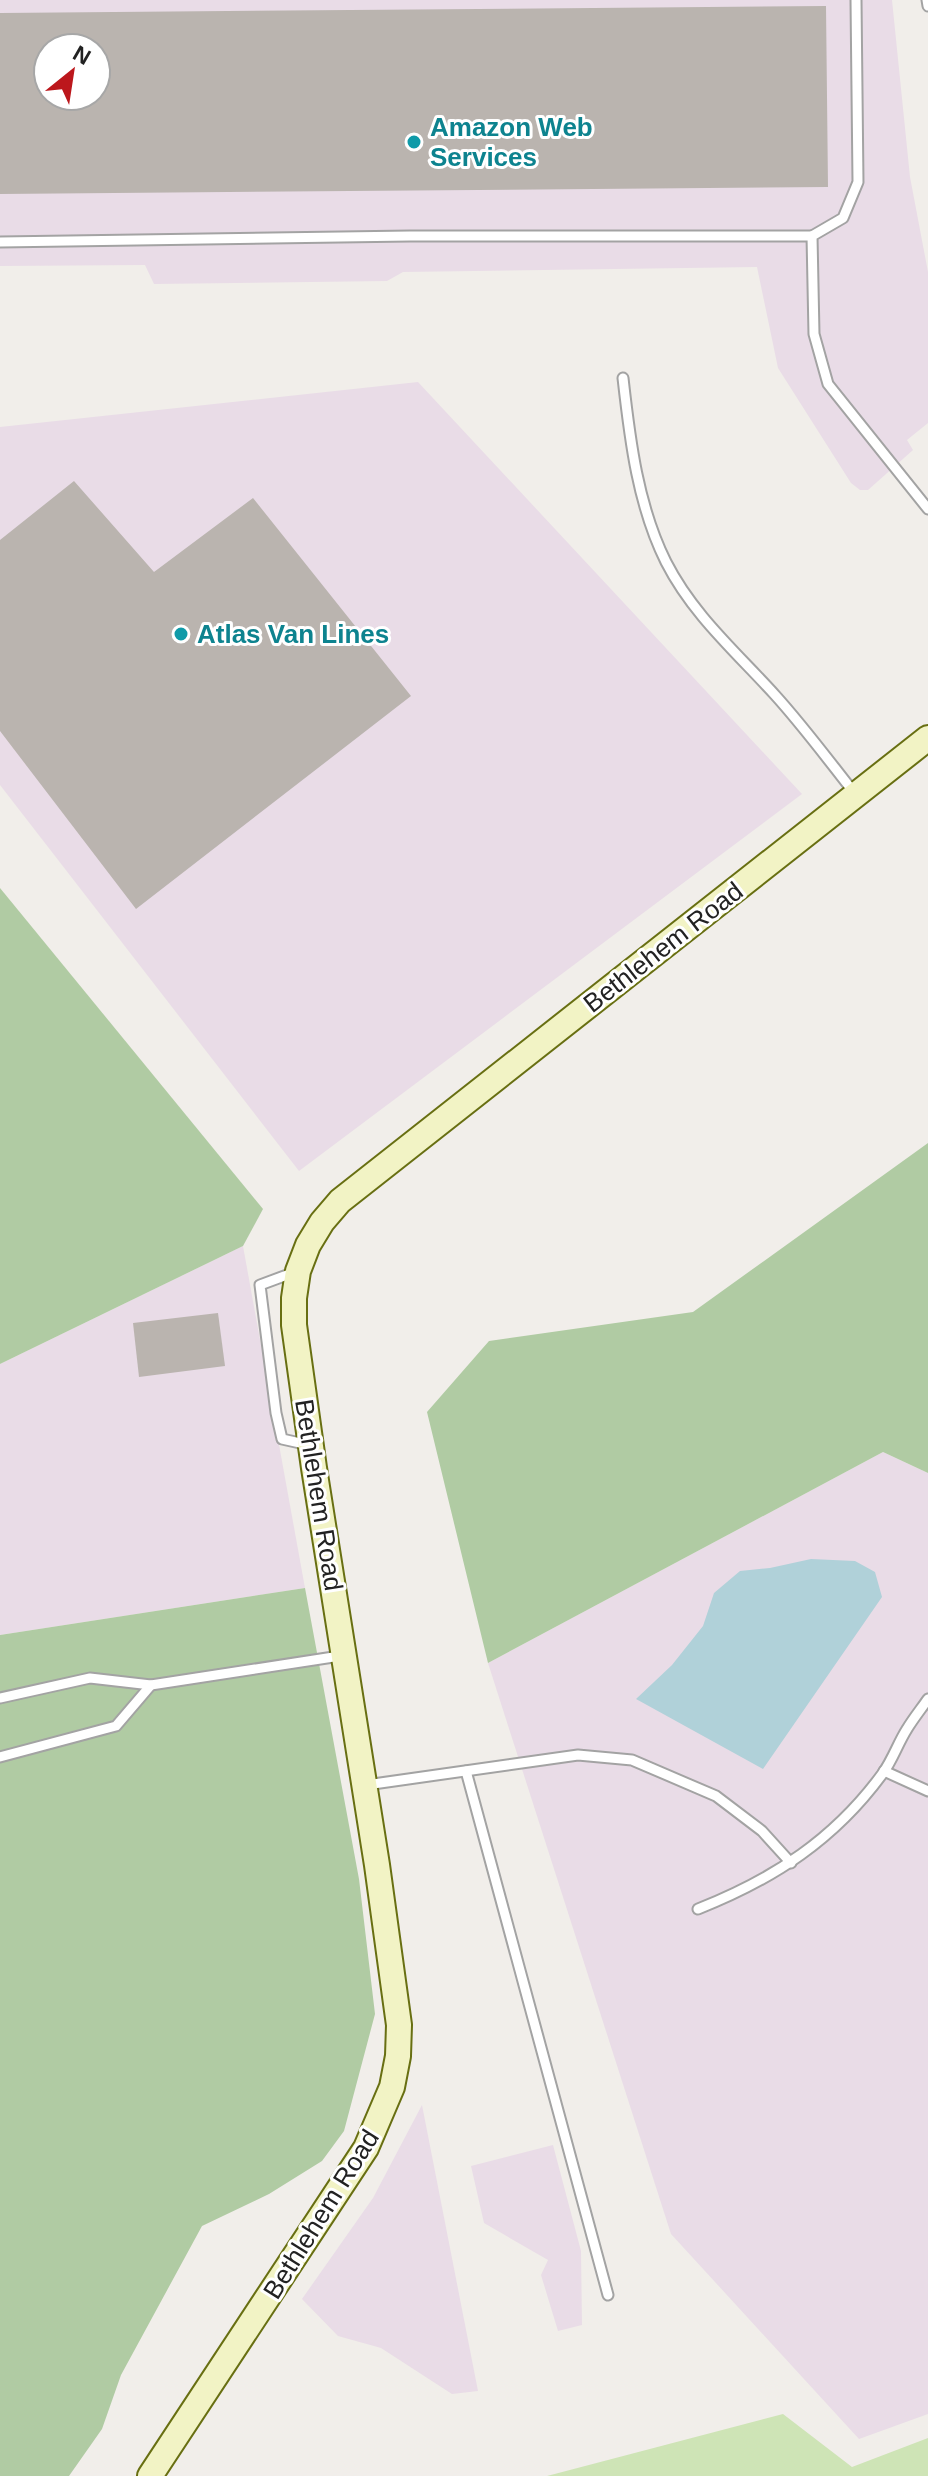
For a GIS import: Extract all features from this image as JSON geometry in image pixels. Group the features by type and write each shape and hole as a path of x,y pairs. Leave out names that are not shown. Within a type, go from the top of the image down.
{"street":[{"name":"Bethlehem Road","path":"150,2476 366,2148 392,2087 398,2056 399,2025 365,1786 294,1325 298,1271 315,1233 340,1201 928,738"}],"lane":[{"path":"0,242 410,236 812,236 843,218 858,182 856,0"},
{"path":"927,0 928,6"},
{"path":"812,236 814,334 828,384 928,509"},
{"path":"623,378 630,436 646,510 676,580 710,627 800,723 856,795"},
{"path":"298,1271 260,1285 282,1439 311,1445"},
{"path":"0,1698 90,1678 151,1685 344,1656"},
{"path":"0,1757 116,1726 151,1685"},
{"path":"698,1909 744,1891 791,1863 839,1824 884,1771 906,1730 928,1699"},
{"path":"365,1786 578,1755 632,1760 716,1796 762,1831 791,1863"},
{"path":"466,1771 608,2295"},
{"path":"884,1771 928,1791"}],"shaded area":[{"path":"0,0 892,0 910,177 928,272 928,423 907,440 913,450 868,490 860,490 851,483 778,368 757,267 403,272 387,281 154,284 145,265 0,266"},
{"path":"418,382 802,794 299,1171 0,785 0,427"},
{"path":"243,1246 305,1588 0,1635 0,1364"},
{"path":"883,1452 928,1473 928,2414 859,2439 671,2234 488,1663"},
{"path":"422,2105 478,2391 452,2394 381,2348 338,2336 302,2299 373,2198"},
{"path":"553,2145 581,2251 582,2325 558,2331 541,2275 548,2260 484,2223 471,2166"}],"green space":[{"path":"0,888 263,1209 243,1246 0,1364"},
{"path":"928,1143 928,1473 883,1452 488,1663 427,1412 489,1341 693,1312"},
{"path":"305,1588 359,1879 375,2014 344,2131 322,2161 269,2194 202,2226 121,2375 102,2429 69,2476 0,2476 0,1635"},
{"path":"783,2414 852,2467 928,2438 928,2476 547,2476"}],"water":[{"path":"811,1559 855,1561 875,1572 882,1597 763,1769 636,1699 672,1665 703,1626 714,1593 740,1571"}],"building":[{"name":"Amazon Web Services","path":"826,6 828,187 0,194 0,13"},
{"name":"Atlas Van Lines","path":"74,481 154,572 253,498 411,696 136,909 0,731 0,540"},
{"path":"218,1313 225,1366 139,1377 133,1323"}],"place":[{"name":"Amazon Web Services","path":"414,142"},
{"name":"Atlas Van Lines","path":"181,634"}]}
